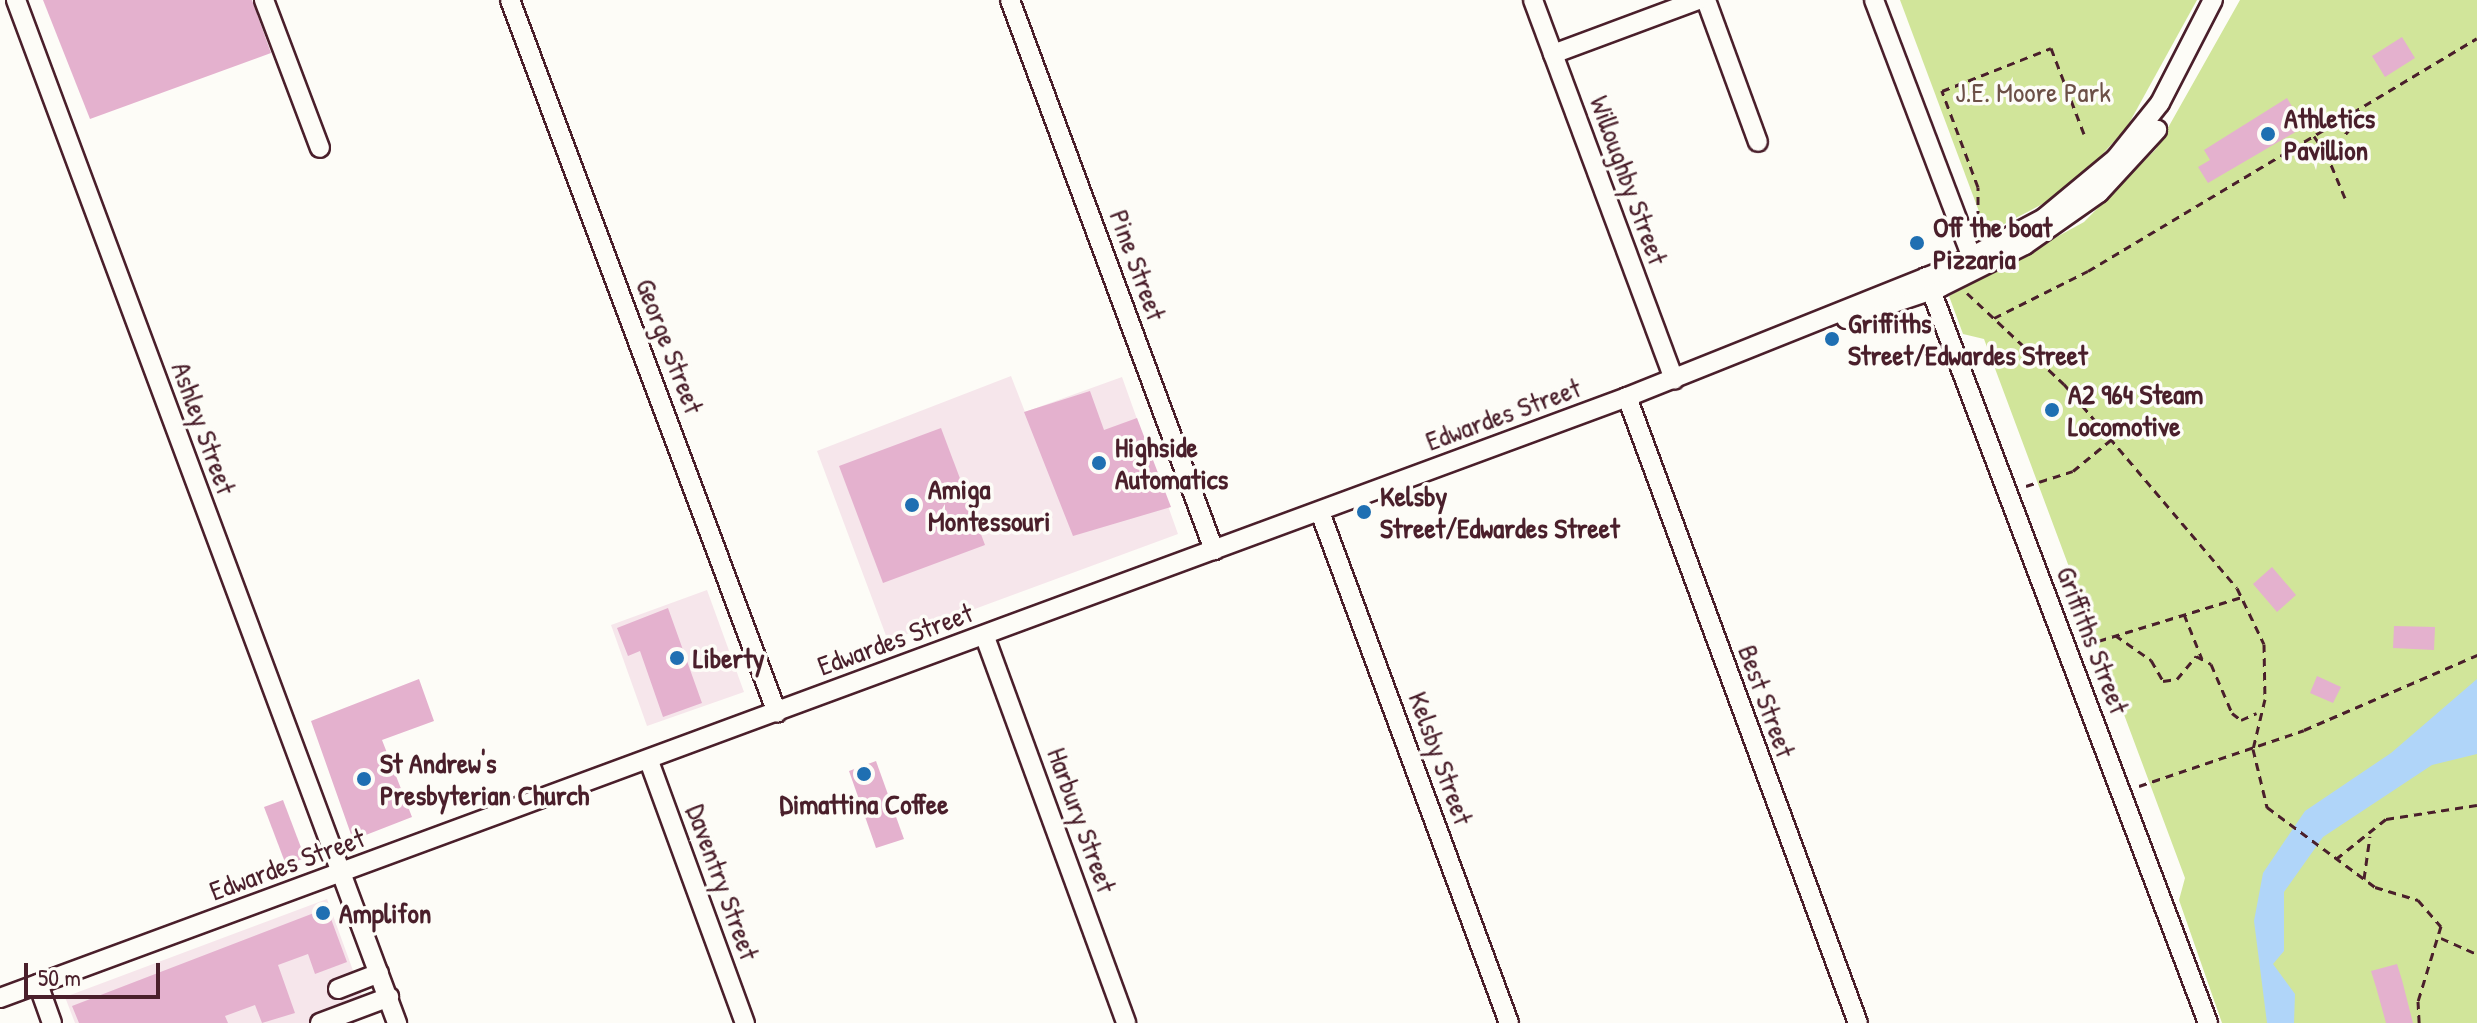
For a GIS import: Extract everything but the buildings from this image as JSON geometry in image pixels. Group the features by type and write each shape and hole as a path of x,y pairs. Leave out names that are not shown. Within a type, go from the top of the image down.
{"street":[{"name":"Ashley Street","path":"16,0 397,1023"},
{"path":"264,0 320,148"},
{"name":"George Street","path":"510,0 777,713"},
{"name":"Pine Street","path":"1010,0 1214,550"},
{"name":"Willoughby Street","path":"1533,0 1674,380"},
{"path":"1553,54 1698,0"},
{"path":"1706,0 1758,142"},
{"path":"1874,0 1972,258"},
{"name":"Edwardes Street","path":"1928,284 2044,218 2116,158 2160,103 2213,0"},
{"name":"Edwardes Street","path":"0,998 340,876 1928,284 2059,224 2129,164 2172,105 2225,0"},
{"name":"Griffiths Street","path":"1928,284 2208,1023"},
{"name":"Best Street","path":"1627,397 1858,1023"},
{"name":"Kelsby Street","path":"1320,512 1509,1023"},
{"name":"Harbury Street","path":"985,637 1126,1023"},
{"name":"Daventry Street","path":"649,761 745,1023"},
{"path":"338,989 379,973"},
{"path":"38,984 52,1023"},
{"path":"320,1023 389,997"}],"path":[{"path":"1994,318 2088,271 2477,38"},
{"path":"1959,227 1983,217 1942,91 2051,48 2084,134"},
{"path":"2327,155 2358,120 2357,110"},
{"path":"2314,136 2327,155 2345,198"},
{"path":"1962,288 2078,400 2216,556 2242,597 2264,644 2260,711 2253,749 2267,807 2365,880 2435,912 2441,938 2421,986 2419,1023"},
{"path":"2055,411 2078,400"},
{"path":"2007,492 2073,471 2112,438"},
{"path":"2097,641 2242,597"},
{"path":"2183,613 2202,659 2218,673 2232,713 2241,720 2260,711"},
{"path":"2115,635 2151,660 2163,681 2177,679 2184,662 2202,659"},
{"path":"2120,791 2253,749 2477,655"},
{"path":"2336,859 2406,812 2476,804"},
{"path":"2365,880 2372,833"},
{"path":"2441,938 2477,954"}],"shaded area":[{"path":"1011,376 1025,412 1122,377 1178,534 888,641 817,451"},
{"name":"Liberty","path":"707,590 744,692 647,726 611,625"},
{"path":"327,899 367,1009 329,1023 75,1023 65,997"}],"green space":[{"name":"J.E. Moore Park","path":"1900,0 2197,0 2127,127 2071,189 1987,233"},
{"path":"2240,0 2477,0 2477,1023 2222,1023 2179,900 2185,878 1984,339 1963,334 1949,296 2084,222 2156,149"}],"water":[{"path":"2477,679 2477,754 2432,765 2323,837 2284,892 2284,951 2273,964 2295,994 2294,1023 2267,1023 2254,921 2263,873 2305,811 2391,753"}],"place":[{"name":"Athletics Pavillion","path":"2268,134"},
{"name":"Off the boat Pizzaria","path":"1917,243"},
{"name":"Griffiths Street/Edwardes Street","path":"1832,339"},
{"name":"A2 964 Steam Locomotive","path":"2052,410"},
{"name":"Highside Automatics","path":"1099,463"},
{"name":"Amiga Montessouri","path":"912,505"},
{"name":"Kelsby Street/Edwardes Street","path":"1364,512"},
{"name":"Liberty","path":"677,658"},
{"name":"Dimattina Coffee","path":"864,774"},
{"name":"St Andrew's Presbyterian Church","path":"364,779"},
{"name":"Amplifon","path":"323,913"}]}
